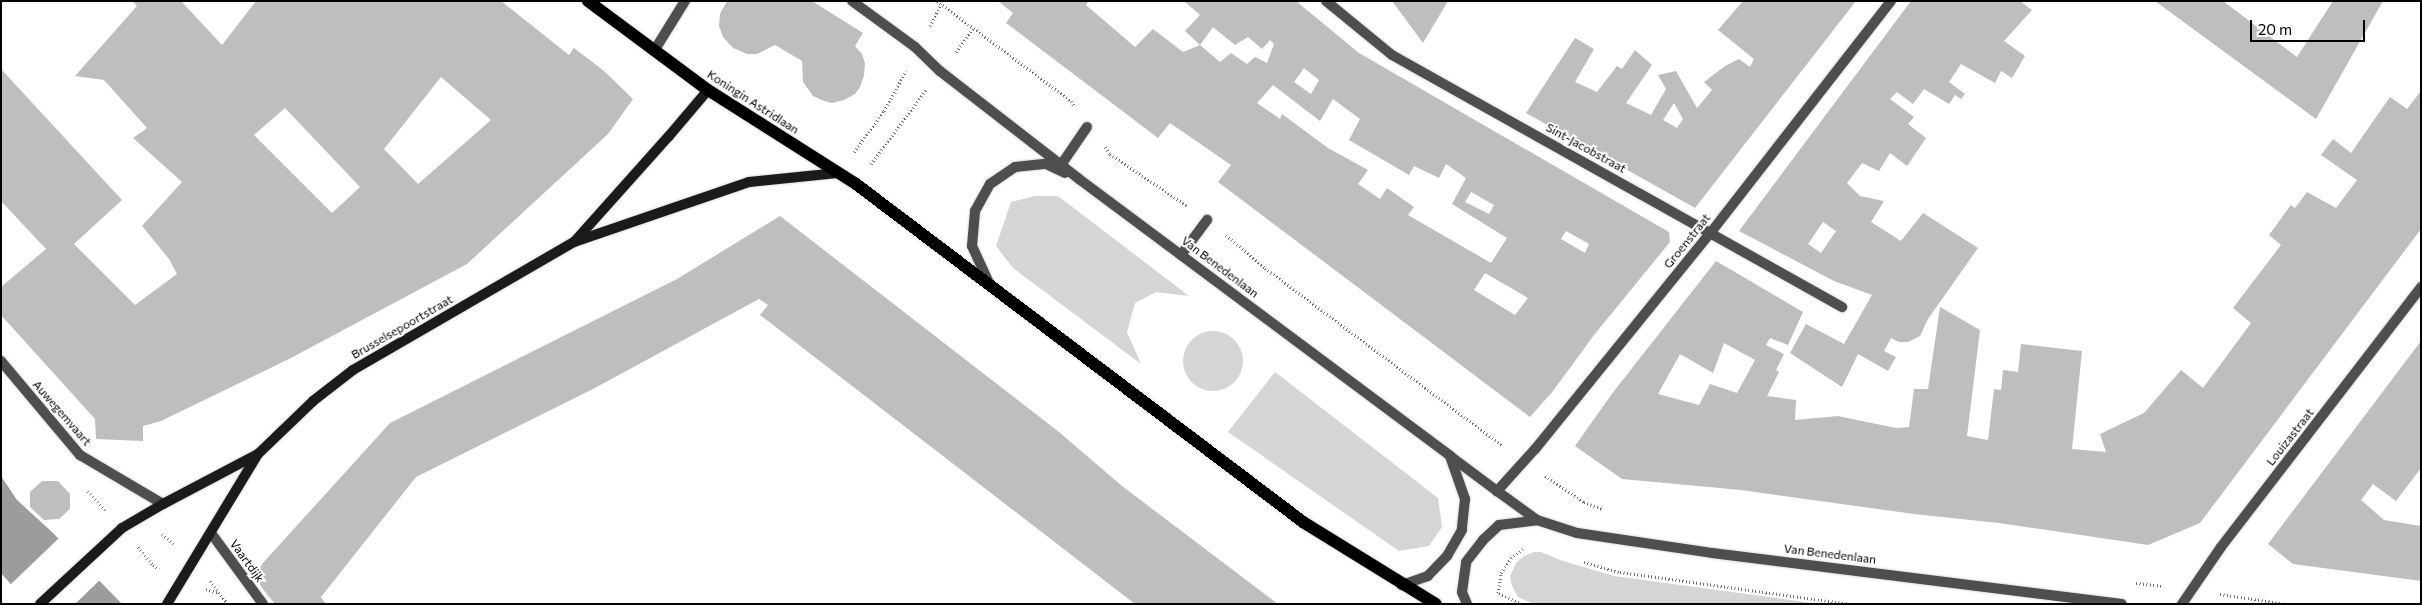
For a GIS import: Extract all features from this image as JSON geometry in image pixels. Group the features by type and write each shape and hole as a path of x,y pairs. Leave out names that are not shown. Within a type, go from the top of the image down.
{"main road":[{"name":"Koningin Astridlaan","path":"588,1 708,90 838,173"},
{"name":"Brusselsepoortstraat","path":"574,242 708,90"},
{"path":"838,173 856,184 991,288 1303,522 1402,585 1436,604"},
{"name":"Brusselsepoortstraat","path":"167,604 258,454 313,401 353,370 574,242 749,182 838,173"},
{"name":"Brusselsepoortstraat","path":"40,604 104,543 140,517 258,454"}],"street":[{"path":"654,51 685,1"},
{"path":"852,1 864,6"},
{"name":"Sint-Jacobstraat","path":"1326,1 1392,55 1842,307"},
{"name":"Groenstraat","path":"1497,491 1535,449 1711,232 1890,1"},
{"name":"Van Benedenlaan","path":"864,6 891,32 918,50 940,71 1079,179 1537,520 1578,534 1635,543 2122,604"},
{"path":"1061,165 1087,128"},
{"path":"991,288 972,246 975,211 990,184 1015,167 1046,164 1079,179"},
{"path":"1181,255 1207,220"},
{"name":"Louizastraat","path":"2182,604 2221,547 2421,287"},
{"name":"Auwegemvaart","path":"1,361 80,455 163,504"},
{"path":"1402,585 1428,576 1447,556 1462,530 1465,499 1450,456"},
{"name":"Van Benedenlaan","path":"1467,604 1462,592 1466,562 1482,540 1499,525 1537,520"},
{"name":"Vaartdijk","path":"211,534 263,604"}],"path":[{"path":"838,173 884,111 941,4 937,1"},
{"path":"856,184 940,71"},
{"path":"140,517 194,560"},
{"path":"1522,604 1498,593 1502,573 1511,558 1525,548 1533,547"},
{"path":"1576,559 1620,572 1850,604"}],"shaded area":[{"path":"1035,196 1058,196 1189,296 1156,292 1135,303 1127,332 1141,364 1013,268 996,246 1011,202"},
{"path":"1207,331 1219,331 1230,336 1238,344 1243,355 1241,373 1230,386 1219,391 1207,391 1196,386 1188,378 1183,367 1183,355 1188,344 1196,336"},
{"path":"1275,372 1438,498 1442,527 1429,546 1399,551 1228,432"},
{"path":"1,476 17,500 52,532 122,604 28,604 1,573"},
{"path":"1534,552 1541,552 1560,560 1614,576 1820,604 1534,604 1518,597 1512,586 1510,576 1516,563 1524,556"}],"pier":[{"path":"60,537 101,579 75,604 25,604 9,586"}],"building":[{"path":"132,1 181,1 222,45 256,1 501,1 569,55 574,48 604,71 633,99 608,134 467,264 289,359 161,421 143,426 143,441 96,439 95,419 1,315 1,287 46,249 1,201 1,69 122,200 74,244 135,305 177,274 169,259 142,226 182,182 133,138 147,128 104,80 75,76 137,6","holes":["441,77 491,120 418,184 384,149","285,108 360,187 332,213 254,135"]},
{"path":"727,1 812,1 863,33 855,46 862,54 865,63 864,76 860,87 855,94 844,100 832,103 824,101 813,96 803,82 802,61 775,45 757,54 747,54 733,48 723,37 719,26 720,14"},
{"path":"998,1 1089,1 1086,5 1135,47 1153,29 1183,52 1200,45 1185,31 1200,15 1184,1 1296,1 1359,53 1669,232 1670,242 1594,335 1553,391 1530,417 1218,182 1231,165 1170,123 1158,138 1006,23 1013,13","holes":["1213,27 1235,45 1248,37 1262,49 1270,40 1274,44 1267,63 1255,57 1247,64 1231,53 1220,62 1200,45","1304,68 1319,80 1311,94 1294,82","1273,85 1320,121 1333,99 1360,119 1349,140 1409,175 1414,166 1439,178 1446,164 1466,178 1452,204 1507,238 1491,263 1408,215 1414,207 1387,188 1380,199 1358,184 1368,170 1328,148 1282,114 1280,119 1257,103","1471,192 1494,205 1489,214 1465,202","1566,231 1589,244 1585,253 1561,239","1485,273 1528,298 1515,315 1474,290"]},
{"path":"1392,1 1448,1 1423,43"},
{"path":"1743,1 1856,1 1695,208 1526,113 1575,38 1594,49 1575,82 1597,92 1617,66 1622,69 1635,50 1652,65 1626,103 1651,115 1666,89 1658,75 1676,71 1697,108 1712,90 1704,82 1725,66 1739,59 1750,67 1754,59 1718,30","holes":["1674,103 1683,119 1677,128 1663,120"]},
{"path":"1911,1 2020,1 2032,10 2004,41 2025,56 2012,78 2001,71 1995,83 1961,64 1949,82 1965,94 1961,99 1955,95 1949,104 1924,89 1913,104 1897,92 1890,99 1914,117 1908,124 1926,138 1907,166 1890,153 1879,171 1862,163 1847,183 1860,196 1884,201 1871,222 1901,241 1923,213 1978,248 1928,319 1920,336 1908,342 1899,342 1891,338 1884,351 1896,357 1888,371 1858,354 1842,387 1790,353 1806,324 1844,344 1872,295 1834,281 1739,231","holes":["1823,222 1836,231 1821,253 1808,244"]},
{"path":"2155,1 2223,1 2297,57 2333,1 2383,1 2316,119"},
{"path":"2421,91 2421,229 2200,523 2148,545 1999,523 1914,514 1741,490 1622,479 1575,446 1611,395 1716,261 1803,312 1788,345 1770,338 1766,345 1784,354 1776,370 1779,372 1767,396 1796,400 1795,420 1838,416 1896,428 1909,427 1914,389 1928,389 1940,307 1980,330 1967,436 1988,440 1994,389 2001,390 2003,370 2018,372 2021,344 2082,351 2072,449 2106,452 2100,434 2144,413 2181,370 2203,388 2251,323 2233,308 2281,245 2269,235 2291,205 2295,208 2307,192 2336,208 2357,180 2321,155 2333,139 2351,153 2390,97 2407,109","holes":["1724,343 1755,360 1737,393 1710,384 1699,405 1658,394 1680,354 1713,373"]},
{"path":"780,216 1059,432 1122,486 1278,604 1135,604 760,315 768,305 759,299 593,389 416,477 321,597 326,604 275,604 262,588 256,576 262,564 390,423 677,279"},
{"path":"2421,341 2421,468 2396,501 2373,484 2361,500 2384,520 2421,526 2421,581 2293,564 2268,544"},
{"path":"42,481 58,481 70,494 70,509 59,519 44,520 30,507 30,492"}]}
